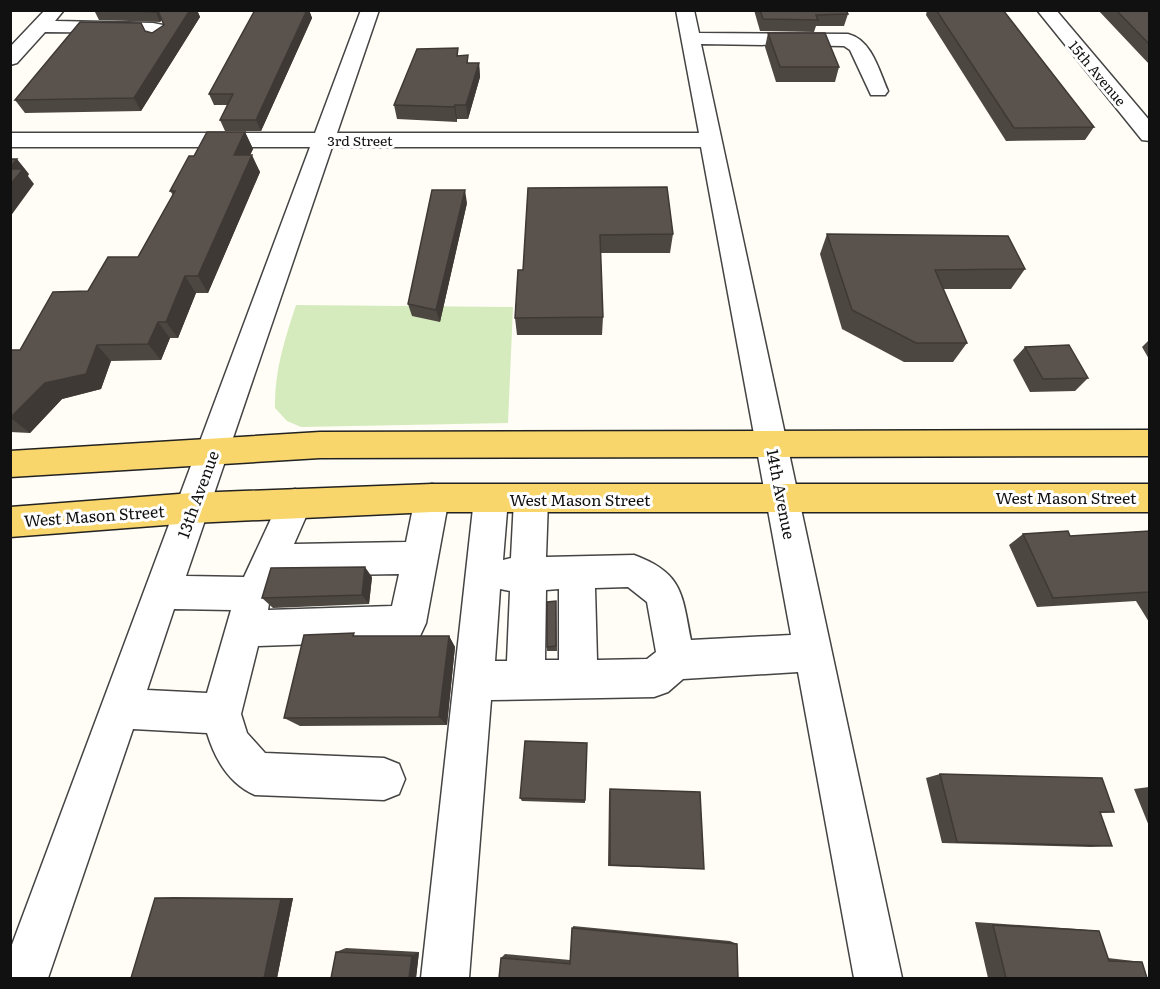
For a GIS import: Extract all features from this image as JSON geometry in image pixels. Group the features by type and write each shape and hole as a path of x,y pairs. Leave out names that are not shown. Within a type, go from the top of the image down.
{"main road":[{"path":"10,464 320,444 1149,443"},
{"name":"West Mason Street","path":"10,522 192,508 432,498 531,500 782,496 1149,498"}],"street":[{"path":"10,59 55,10"},
{"name":"13th Avenue","path":"24,978 370,10"},
{"name":"14th Avenue","path":"685,10 709,140 878,978"},
{"name":"15th Avenue","path":"1046,10 1149,135"},
{"path":"40,26 153,28 157,29 159,37"},
{"path":"690,38 848,40 858,47 878,91"},
{"name":"3rd Street","path":"10,140 709,140"},
{"path":"244,629 407,623 432,498"},
{"path":"445,978 491,499"},
{"path":"526,680 531,500"},
{"path":"295,503 254,594 221,714 231,745 255,774 384,779"},
{"path":"269,560 420,558"},
{"path":"484,576 634,571 664,593 676,660"},
{"path":"577,574 578,679"},
{"path":"162,592 254,594"},
{"path":"474,681 654,678 676,660 813,652"},
{"path":"121,708 221,714"}],"green space":[{"path":"296,305 513,307 508,423 301,427 287,421 275,408 276,381"}],"building":[{"path":"106,10 157,10 156,12"},
{"path":"190,10 134,98 15,100 80,22 141,23 145,31 152,33 164,25 158,11"},
{"path":"255,10 307,10 256,120 220,120 233,94 209,94"},
{"path":"760,10 846,10 848,14 816,15 818,20 763,19"},
{"path":"936,10 1003,10 1094,127 1014,128"},
{"path":"1116,10 1149,10 1149,44"},
{"path":"768,33 825,33 839,67 780,67"},
{"path":"458,48 457,56 468,55 467,63 479,63 466,105 455,105 454,107 394,105 417,49"},
{"path":"207,132 245,132 234,155 252,155 198,276 185,276 166,322 158,322 148,344 97,345 86,374 45,383 10,418 10,350 20,350 53,292 88,291 108,257 138,257 175,191 170,191 189,156 194,156"},
{"path":"10,159 17,159 10,168"},
{"path":"10,169 23,169 10,185"},
{"path":"667,187 673,234 600,235 603,317 515,318 518,270 523,270 528,188"},
{"path":"432,190 465,190 436,310 408,304"},
{"path":"827,234 1008,236 1025,269 935,270 967,343 916,343 852,310"},
{"path":"1069,345 1088,378 1043,379 1025,347"},
{"path":"1068,531 1070,536 1149,531 1149,592 1053,598 1023,534"},
{"path":"365,567 362,595 262,598 271,568"},
{"path":"556,601 556,646 547,647 547,602"},
{"path":"354,633 353,636 449,636 439,717 284,718 304,635"},
{"path":"525,741 587,743 585,800 520,798"},
{"path":"940,774 1102,778 1114,812 1100,812 1112,846 957,842"},
{"path":"610,789 700,792 704,869 610,865"},
{"path":"155,898 281,899 264,978 131,978"},
{"path":"993,925 1099,931 1109,961 1142,962 1147,978 1006,978"},
{"path":"572,928 737,944 738,978 499,978 501,958 570,964"},
{"path":"336,952 412,956 409,978 331,978"}]}
